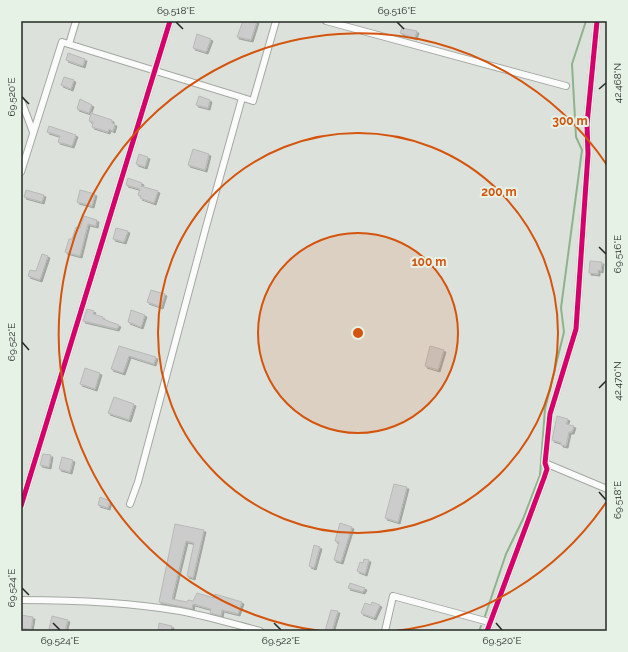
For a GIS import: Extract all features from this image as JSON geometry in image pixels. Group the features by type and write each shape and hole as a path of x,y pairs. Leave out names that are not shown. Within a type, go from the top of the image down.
{"street":[{"path":"68,44 76,21"},
{"path":"21,506 170,21"},
{"path":"21,172 62,42 253,101 276,21"},
{"path":"326,21 566,86"},
{"path":"487,631 489,622 547,469 545,463 550,414 576,329 588,154 587,124 597,21"},
{"path":"130,504 138,482 242,98"},
{"path":"21,100 34,132"},
{"path":"545,463 607,489"},
{"path":"385,631 393,596 489,622"},
{"path":"21,600 74,600 152,607 181,612 260,631"}],"building":[{"path":"243,21 257,21 251,40 237,37"},
{"path":"402,28 417,31 415,38 400,33"},
{"path":"197,34 211,39 206,52 193,48"},
{"path":"68,53 85,59 83,66 66,60"},
{"path":"64,77 74,80 71,89 61,85"},
{"path":"199,96 210,100 208,108 196,105"},
{"path":"80,99 92,105 89,113 77,109"},
{"path":"91,113 112,120 112,123 115,124 113,131 109,129 108,132 92,127 93,122 89,121"},
{"path":"49,126 76,135 72,146 58,142 60,136 47,132"},
{"path":"193,149 209,154 205,170 188,165"},
{"path":"139,154 148,157 145,167 136,164"},
{"path":"128,178 142,183 141,186 158,191 154,203 140,198 141,196 138,195 140,189 126,185"},
{"path":"26,190 44,195 42,202 24,197"},
{"path":"80,190 95,194 92,206 77,202"},
{"path":"84,216 97,220 96,226 88,224 80,256 65,252 69,239 72,239 76,227 80,228"},
{"path":"116,228 128,231 124,242 113,239"},
{"path":"42,254 48,256 40,280 28,276 30,270 36,271"},
{"path":"590,261 602,262 601,271 598,270 598,274 589,273"},
{"path":"151,290 165,294 161,307 147,302"},
{"path":"87,309 94,311 93,314 103,317 103,319 119,325 117,329 83,321"},
{"path":"131,310 145,315 141,327 128,322"},
{"path":"119,346 156,357 154,364 129,356 123,373 111,369"},
{"path":"430,346 444,350 438,370 425,366"},
{"path":"85,368 100,373 95,389 80,384"},
{"path":"114,397 134,404 129,420 108,413"},
{"path":"557,416 568,419 566,424 574,426 572,432 569,432 566,446 552,440"},
{"path":"43,454 51,455 49,467 40,465"},
{"path":"62,457 73,460 70,472 59,469"},
{"path":"394,484 407,487 398,522 385,518"},
{"path":"100,497 110,501 108,508 98,505"},
{"path":"340,523 352,527 341,562 334,560 339,542 335,541"},
{"path":"175,524 204,530 193,578 187,576 194,543 186,541 172,599 187,602 188,600 193,601 197,593 214,598 215,594 242,602 238,614 222,610 221,616 210,613 211,609 193,604 192,609 159,602"},
{"path":"314,545 320,547 314,568 309,566"},
{"path":"364,559 369,560 365,574 357,571 360,562 363,563"},
{"path":"350,583 365,588 363,592 348,588"},
{"path":"372,602 380,605 374,618 361,613 365,603 371,605"},
{"path":"331,610 338,611 332,631 325,631"},
{"path":"21,615 33,617 31,629 21,628"},
{"path":"52,616 68,620 65,631 49,629"},
{"path":"159,623 172,626 171,631 158,631"}],"waterway":[{"path":"485,616 506,554 523,519 540,475 545,409 564,332 561,308 582,150 576,137 572,64 586,21"},
{"path":"479,631 481,626"}],"cycle path":[{"path":"21,506 170,21"},
{"path":"487,631 547,469 545,463 550,414 576,329 588,154 587,124 597,21"}]}
